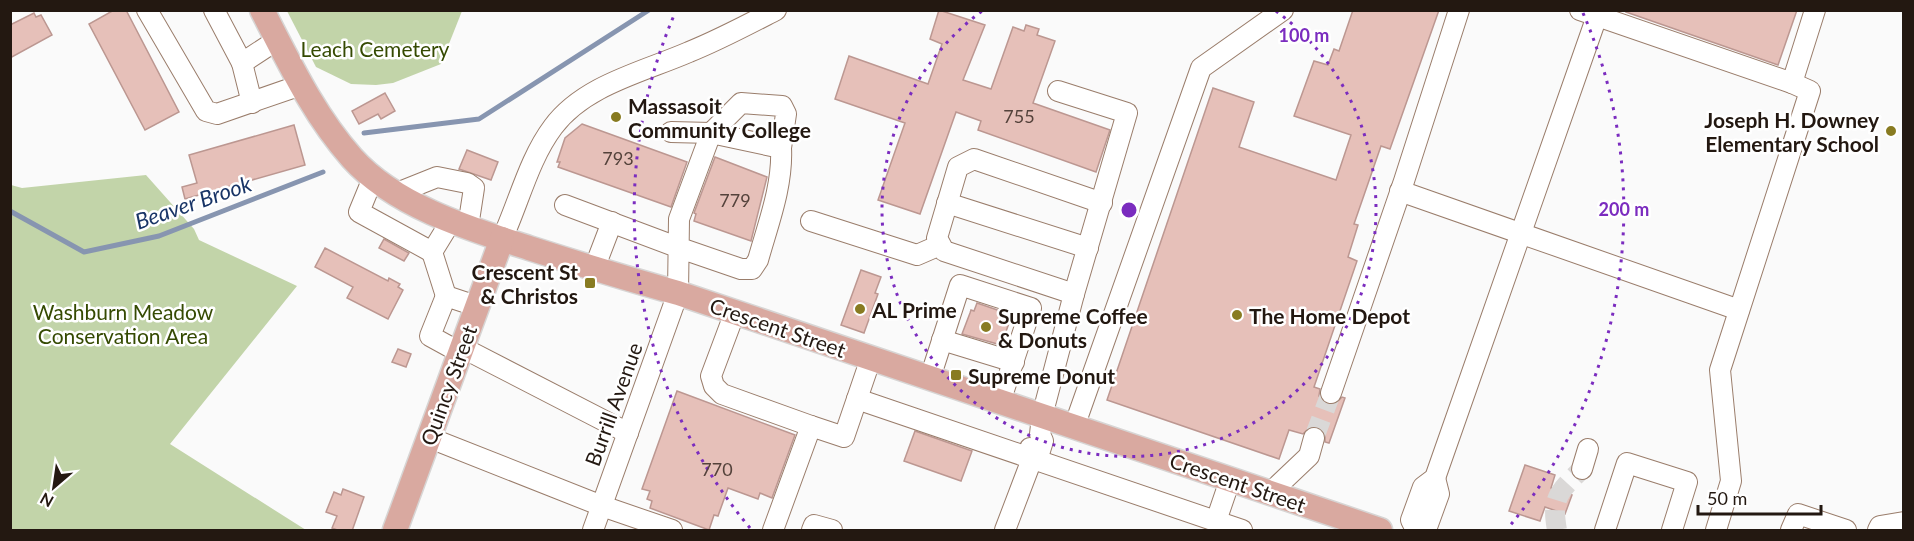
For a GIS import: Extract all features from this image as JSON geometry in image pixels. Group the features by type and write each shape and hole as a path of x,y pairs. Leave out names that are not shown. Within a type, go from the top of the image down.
{"main road":[{"name":"Crescent Street","path":"262,10 301,85 328,128 353,159 373,178 397,193 460,224 594,269 678,293 1000,402 1041,425 1074,427 1380,531"},
{"name":"Quincy Street","path":"395,531 502,239"}],"street":[{"path":"147,10 206,111 217,114 301,85"},
{"path":"214,10 243,63 252,103"},
{"path":"502,239 538,152 554,126 572,108 603,87 690,52 776,10"},
{"path":"1074,427 1201,68 1283,10"},
{"path":"1330,393 1400,191 1459,10"},
{"path":"1792,83 1815,10"},
{"path":"1417,530 1411,520 1424,487 1435,478 1521,235 1589,13 1810,91 1720,370 1731,482 1716,531"},
{"path":"243,63 277,40"},
{"path":"1005,531 1032,459 1029,453 1041,425 1074,294 1127,113 1058,91"},
{"path":"565,205 677,247 741,269 752,269 758,260 769,223 786,114 782,106 741,103 711,133 679,219 677,247 678,293"},
{"path":"671,132 711,133 781,156"},
{"path":"1074,294 944,251 937,238 958,167 974,159 1102,203"},
{"path":"397,193 437,177 467,183 474,188 460,224 432,252"},
{"path":"373,178 359,212 432,252 446,296 430,336 628,433"},
{"path":"1400,191 1739,310"},
{"path":"947,203 1088,248"},
{"path":"811,221 917,255 940,245"},
{"path":"594,269 612,222"},
{"path":"930,378 960,285 1031,308 1000,402"},
{"name":"Burrill Avenue","path":"593,531 678,293"},
{"path":"446,296 476,306"},
{"path":"735,312 711,376 714,386 722,394 811,426 844,437 871,358"},
{"path":"943,337 1014,362"},
{"path":"857,399 1242,531"},
{"path":"773,531 811,426"},
{"path":"430,438 672,531"},
{"path":"1270,493 1309,456 1313,443"},
{"path":"1582,469 1588,449"},
{"path":"1605,531 1627,463 1687,482 1672,531"},
{"path":"1216,521 1230,480"},
{"path":"1791,531 1798,514 1846,531"},
{"path":"1878,531 1880,526 1904,522"},
{"path":"812,531 814,525 832,531"}],"green space":[{"name":"Leach Cemetery","path":"287,11 462,11 441,64 393,83 376,85 351,84 316,67"},
{"name":"Washburn Meadow Conservation Area","path":"146,175 194,229 199,240 297,286 170,444 306,530 11,530 11,185 22,188"}],"building":[{"path":"114,10 126,10 179,112 145,130 89,24"},
{"path":"939,10 985,25 963,80 991,89 1013,27 1024,31 1026,25 1039,29 1037,35 1055,41 1033,103 1110,130 1096,172 978,130 981,121 956,112 920,214 878,200 905,123 835,99 849,56 928,84 942,44 930,39"},
{"name":"The Home Depot","path":"1353,10 1439,10 1390,149 1381,146 1354,224 1358,225 1348,257 1357,261 1314,387 1320,389 1319,396 1327,404 1334,405 1342,397 1345,398 1329,443 1325,442 1325,434 1318,427 1310,427 1303,434 1289,430 1279,459 1107,400 1213,88 1254,102 1239,147 1336,180 1351,135 1294,116 1314,61 1328,65 1334,49 1339,51"},
{"path":"1627,10 1797,10 1778,65 1626,12"},
{"path":"34,13 36,17 41,15 52,35 10,58 10,25"},
{"path":"385,93 395,111 381,119 378,114 359,124 352,111"},
{"path":"582,124 687,162 671,207 558,167 560,162 557,162 565,138"},
{"path":"294,125 305,165 185,199 182,187 197,183 189,155"},
{"path":"467,150 498,162 491,180 459,169"},
{"path":"715,157 767,177 751,241 694,221 696,214 694,213"},
{"path":"384,239 409,253 404,261 379,248"},
{"path":"325,248 388,281 389,278 400,284 398,287 403,290 388,319 347,298 353,287 315,267"},
{"name":"AL Prime","path":"861,270 881,277 875,293 878,294 864,333 841,325"},
{"name":"Supreme Coffee & Donuts","path":"977,303 1012,315 1001,345 962,334 971,310 974,311"},
{"path":"398,349 411,354 406,367 392,362"},
{"path":"677,391 795,435 772,498 760,493 758,499 728,488 718,516 714,515 709,530 650,508 652,501 647,499 650,491 642,489"},
{"path":"915,431 972,451 961,481 904,461"},
{"path":"1525,465 1555,475 1551,488 1572,495 1565,514 1545,507 1540,521 1509,511"},
{"path":"343,489 364,497 352,531 332,528 337,516 326,512 334,492 341,495"}],"waterway":[{"name":"Beaver Brook","path":"364,133 479,119 649,10"},
{"name":"Beaver Brook","path":"10,211 84,252 159,236 323,172"}],"tunnel":[{"path":"1314,438 1331,393"},
{"path":"1557,530 1556,502 1562,490 1582,469"}],"place":[{"name":"Massasoit Community College","path":"616,117"},
{"name":"Joseph H. Downey Elementary School","path":"1891,131"},
{"name":"Crescent St & Christos","path":"590,283"},
{"name":"AL Prime","path":"860,309"},
{"name":"The Home Depot","path":"1237,315"},
{"name":"Supreme Coffee & Donuts","path":"986,327"},
{"name":"Supreme Donut","path":"956,375"}]}
